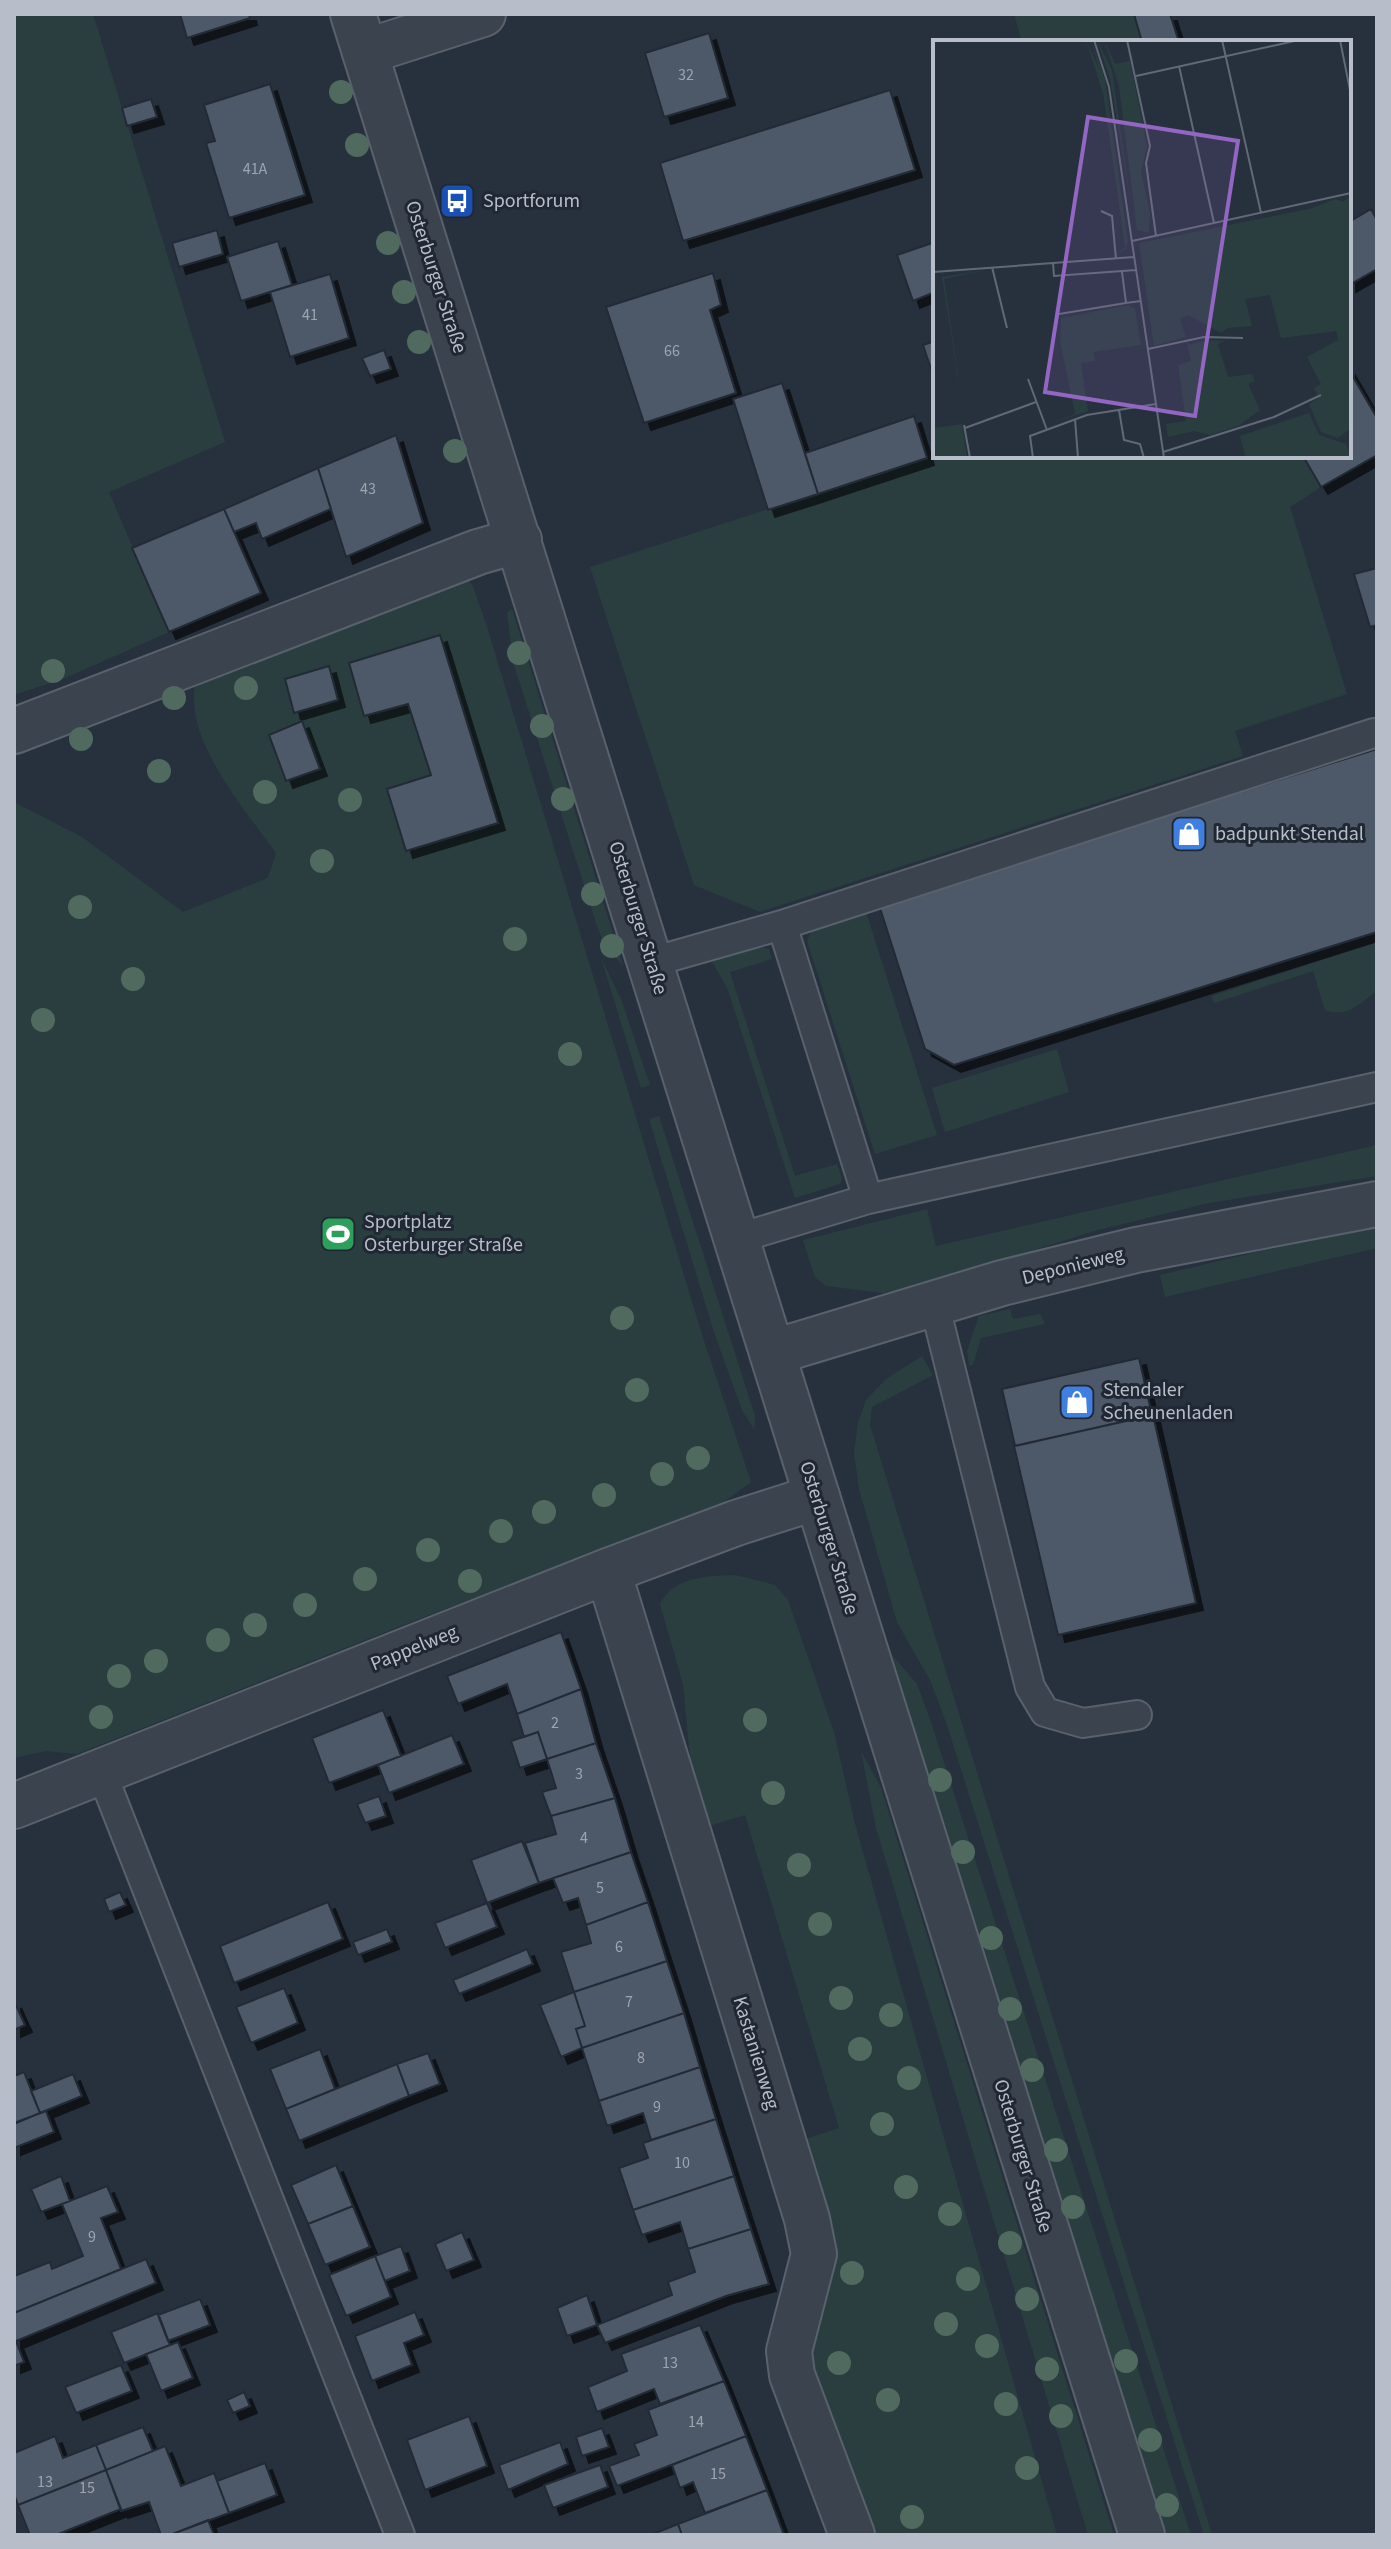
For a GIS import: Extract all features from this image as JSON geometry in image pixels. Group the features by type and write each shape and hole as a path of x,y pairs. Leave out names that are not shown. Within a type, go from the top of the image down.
{"street":[{"path":"359,33 483,14"},
{"name":"Osterburger Straße","path":"359,33 739,1238 1142,2535"},
{"path":"14,731 478,552 519,540"},
{"name":"Deponieweg","path":"774,1352 934,1303 1136,1250 1377,1204"},
{"name":"Pappelweg","path":"14,1806 608,1571 736,1523 817,1497"},
{"name":"Kastanienweg","path":"608,1571 807,2219 814,2254 789,2351 792,2375 852,2535"}],"lane":[{"path":"652,962 782,925 1374,733"},
{"path":"782,925 868,1199"},
{"path":"739,1238 868,1199 1377,1087"},
{"path":"934,1303 1030,1687 1045,1712 1083,1723 1137,1715"},
{"path":"101,1771 400,2535"}],"green space":[{"path":"14,14 93,14 225,442 109,492 169,632 65,678 14,695"},
{"path":"1014,14 1134,14 1141,40 1021,40"},
{"path":"933,456 1304,458 1321,487 1290,507 1347,694 1235,731 1243,756 760,912 694,885 590,567"},
{"name":"Sportplatz Osterburger Straße","path":"466,578 473,586 487,627 703,1338 751,1482 718,1506 416,1620 77,1754 46,1751 14,1758 14,802 82,837 183,912 268,878 276,853 208,752 194,708 195,687 268,653"},
{"path":"512,609 623,966 604,944 596,923 513,662 507,612"},
{"path":"866,912 937,1135 875,1154 807,941 813,928"},
{"path":"1377,942 1377,990 1347,1011 1325,1010 1313,971 1214,1003 1212,996"},
{"path":"755,946 769,949 772,959 730,972 795,1176 837,1164 842,1178 840,1184 795,1198 728,990 712,961"},
{"path":"601,958 621,999 650,1085 641,1088"},
{"path":"1057,1049 1069,1092 945,1132 932,1088"},
{"path":"659,1116 755,1416 754,1429 742,1410 714,1332 649,1119"},
{"path":"1377,1145 1377,1176 1209,1203 1098,1230 918,1286 883,1293 826,1286 815,1277 803,1240 927,1209 936,1246"},
{"path":"1377,1228 1377,1248 1165,1297 1160,1275 1312,1239"},
{"path":"1010,1309 1013,1319 1040,1314 1045,1324 981,1338 973,1365 969,1366 967,1351 979,1316"},
{"path":"922,1356 933,1375 872,1407 870,1425 1212,2535 1204,2535 946,1722 930,1680 897,1622 859,1489 854,1453 858,1423 866,1400 886,1379"},
{"path":"735,1575 775,1585 788,1600 834,1732 855,1824 1057,2535 873,2535 826,2411 814,2362 813,2342 831,2268 832,2243 823,2198 803,2140 839,2128 745,1815 709,1826 692,1778 683,1684 660,1604 674,1588 693,1579"},
{"path":"892,1655 917,1684 931,1722 1191,2535 1167,2535 976,1938"},
{"path":"861,1751 881,1788 1114,2535 1088,2535 876,1828"}],"building":[{"path":"180,14 249,14 250,18 187,38"},
{"path":"1134,14 1170,14 1178,40 1141,40"},
{"path":"709,33 728,98 664,117 645,53"},
{"path":"270,84 305,195 229,218 206,143 215,141 204,105"},
{"path":"890,90 915,170 683,241 660,163"},
{"path":"151,99 157,117 127,126 122,108"},
{"path":"1371,209 1377,220 1377,269 1351,284 1351,221"},
{"path":"217,230 223,254 179,267 172,243"},
{"path":"278,241 292,285 241,301 227,257"},
{"path":"933,243 933,293 913,301 897,255"},
{"path":"713,273 721,305 710,310 736,393 644,423 606,307"},
{"path":"330,274 349,338 290,357 270,292"},
{"path":"933,342 933,375 923,345"},
{"path":"384,350 391,369 370,376 362,358"},
{"path":"1351,373 1377,418 1377,455 1321,487 1304,458 1351,458"},
{"path":"782,383 818,494 768,510 733,399"},
{"path":"914,416 927,458 818,494 805,453"},
{"path":"396,435 423,523 346,557 318,468"},
{"path":"318,468 331,509 262,539 256,523 234,532 224,509"},
{"path":"224,509 261,593 169,632 132,548"},
{"path":"1377,568 1377,625 1370,627 1354,574"},
{"path":"440,635 498,823 406,851 387,789 431,775 408,704 364,716 349,663"},
{"path":"329,666 338,700 294,713 285,679"},
{"path":"302,721 320,769 286,781 269,735"},
{"path":"1377,749 1377,932 954,1065 925,1049 879,905"},
{"name":"Stendaler Scheunenladen","path":"1139,1358 1152,1415 1015,1446 1002,1389"},
{"path":"1153,1415 1196,1603 1058,1635 1014,1446"},
{"path":"561,1632 581,1689 517,1714 507,1684 458,1704 447,1676"},
{"path":"581,1689 596,1743 547,1759 538,1732 524,1737 517,1714"},
{"path":"383,1710 401,1756 329,1783 312,1738"},
{"path":"538,1732 547,1759 520,1768 511,1741"},
{"path":"452,1735 464,1764 389,1793 378,1765"},
{"path":"596,1743 615,1798 551,1816 542,1792 556,1788 547,1759"},
{"path":"379,1796 386,1816 365,1823 357,1804"},
{"path":"615,1798 631,1852 539,1883 525,1843 556,1834 551,1816"},
{"path":"522,1841 539,1883 487,1903 471,1860"},
{"path":"631,1852 648,1902 586,1925 578,1898 563,1903 553,1878"},
{"path":"120,1892 126,1905 109,1912 104,1899"},
{"path":"328,1902 343,1939 234,1983 220,1946"},
{"path":"648,1902 667,1961 574,1992 561,1952 591,1943 586,1925"},
{"path":"487,1903 497,1927 445,1948 435,1923"},
{"path":"387,1929 392,1942 358,1955 353,1942"},
{"path":"527,1949 533,1964 459,1994 453,1980"},
{"path":"667,1961 684,2013 582,2048 576,2029 585,2026 574,1992"},
{"path":"284,1988 298,2023 251,2043 236,2007"},
{"path":"574,1992 585,2026 576,2029 582,2048 561,2057 540,2005"},
{"path":"14,2001 25,2025 14,2030"},
{"path":"684,2013 700,2067 599,2101 582,2048"},
{"path":"320,2049 335,2089 286,2109 270,2069"},
{"path":"428,2053 440,2084 409,2096 397,2064"},
{"path":"397,2064 409,2096 299,2141 286,2109"},
{"path":"700,2067 716,2119 651,2140 643,2113 607,2126 599,2101"},
{"path":"24,2072 40,2113 14,2124 14,2076"},
{"path":"73,2074 82,2096 40,2113 31,2091"},
{"path":"46,2111 54,2132 14,2148 14,2123"},
{"path":"716,2119 734,2176 633,2210 619,2168 648,2158 643,2143"},
{"path":"336,2165 353,2206 308,2224 291,2185"},
{"path":"61,2176 70,2201 41,2212 31,2189"},
{"path":"734,2176 751,2229 688,2249 680,2222 642,2235 633,2210"},
{"path":"107,2186 118,2212 101,2218 121,2269 14,2313 14,2276 50,2262 52,2269 83,2256 62,2204"},
{"path":"353,2206 370,2247 325,2265 308,2224"},
{"path":"751,2229 769,2284 726,2296 605,2343 597,2325 672,2295 668,2282 695,2272 688,2249"},
{"path":"462,2232 474,2260 446,2271 435,2244"},
{"path":"401,2246 410,2271 385,2281 375,2256"},
{"path":"375,2256 391,2297 346,2316 329,2275"},
{"path":"146,2259 156,2283 16,2341 24,2362 14,2366 14,2313"},
{"path":"587,2295 597,2325 567,2336 557,2308"},
{"path":"200,2299 210,2325 168,2341 158,2315"},
{"path":"415,2312 424,2335 404,2343 412,2365 372,2381 355,2336"},
{"path":"158,2313 170,2345 124,2363 111,2332"},
{"path":"700,2325 724,2381 660,2404 654,2389 597,2412 588,2387 627,2371 621,2354"},
{"path":"178,2342 193,2378 161,2391 146,2354"},
{"path":"121,2365 132,2391 76,2413 65,2387"},
{"path":"724,2381 746,2436 617,2486 609,2466 639,2455 634,2444 657,2435 648,2410"},
{"path":"244,2392 250,2406 233,2413 227,2400"},
{"path":"469,2416 487,2466 425,2490 407,2440"},
{"path":"143,2427 153,2451 106,2470 96,2445"},
{"path":"602,2428 609,2447 582,2456 576,2437"},
{"path":"55,2436 63,2458 96,2445 106,2470 18,2505 14,2494 14,2453"},
{"path":"746,2436 767,2490 705,2513 693,2482 680,2488 672,2465"},
{"path":"560,2442 568,2464 508,2490 499,2465"},
{"path":"165,2446 181,2486 214,2473 229,2513 170,2535 161,2535 149,2502 121,2511 106,2470"},
{"path":"265,2463 277,2495 229,2513 217,2481"},
{"path":"600,2465 608,2487 553,2508 544,2485"},
{"path":"106,2470 121,2509 56,2535 30,2535 18,2505"},
{"path":"767,2490 784,2535 682,2535 678,2524"},
{"path":"208,2520 214,2535 170,2535"},
{"path":"678,2524 682,2535 653,2534"}],"place":[{"name":"Sportforum","path":"457,201"},
{"name":"badpunkt Stendal","path":"1189,834"},
{"name":"Sportplatz Osterburger Straße","path":"338,1234"},
{"name":"Stendaler Scheunenladen","path":"1077,1402"}]}
